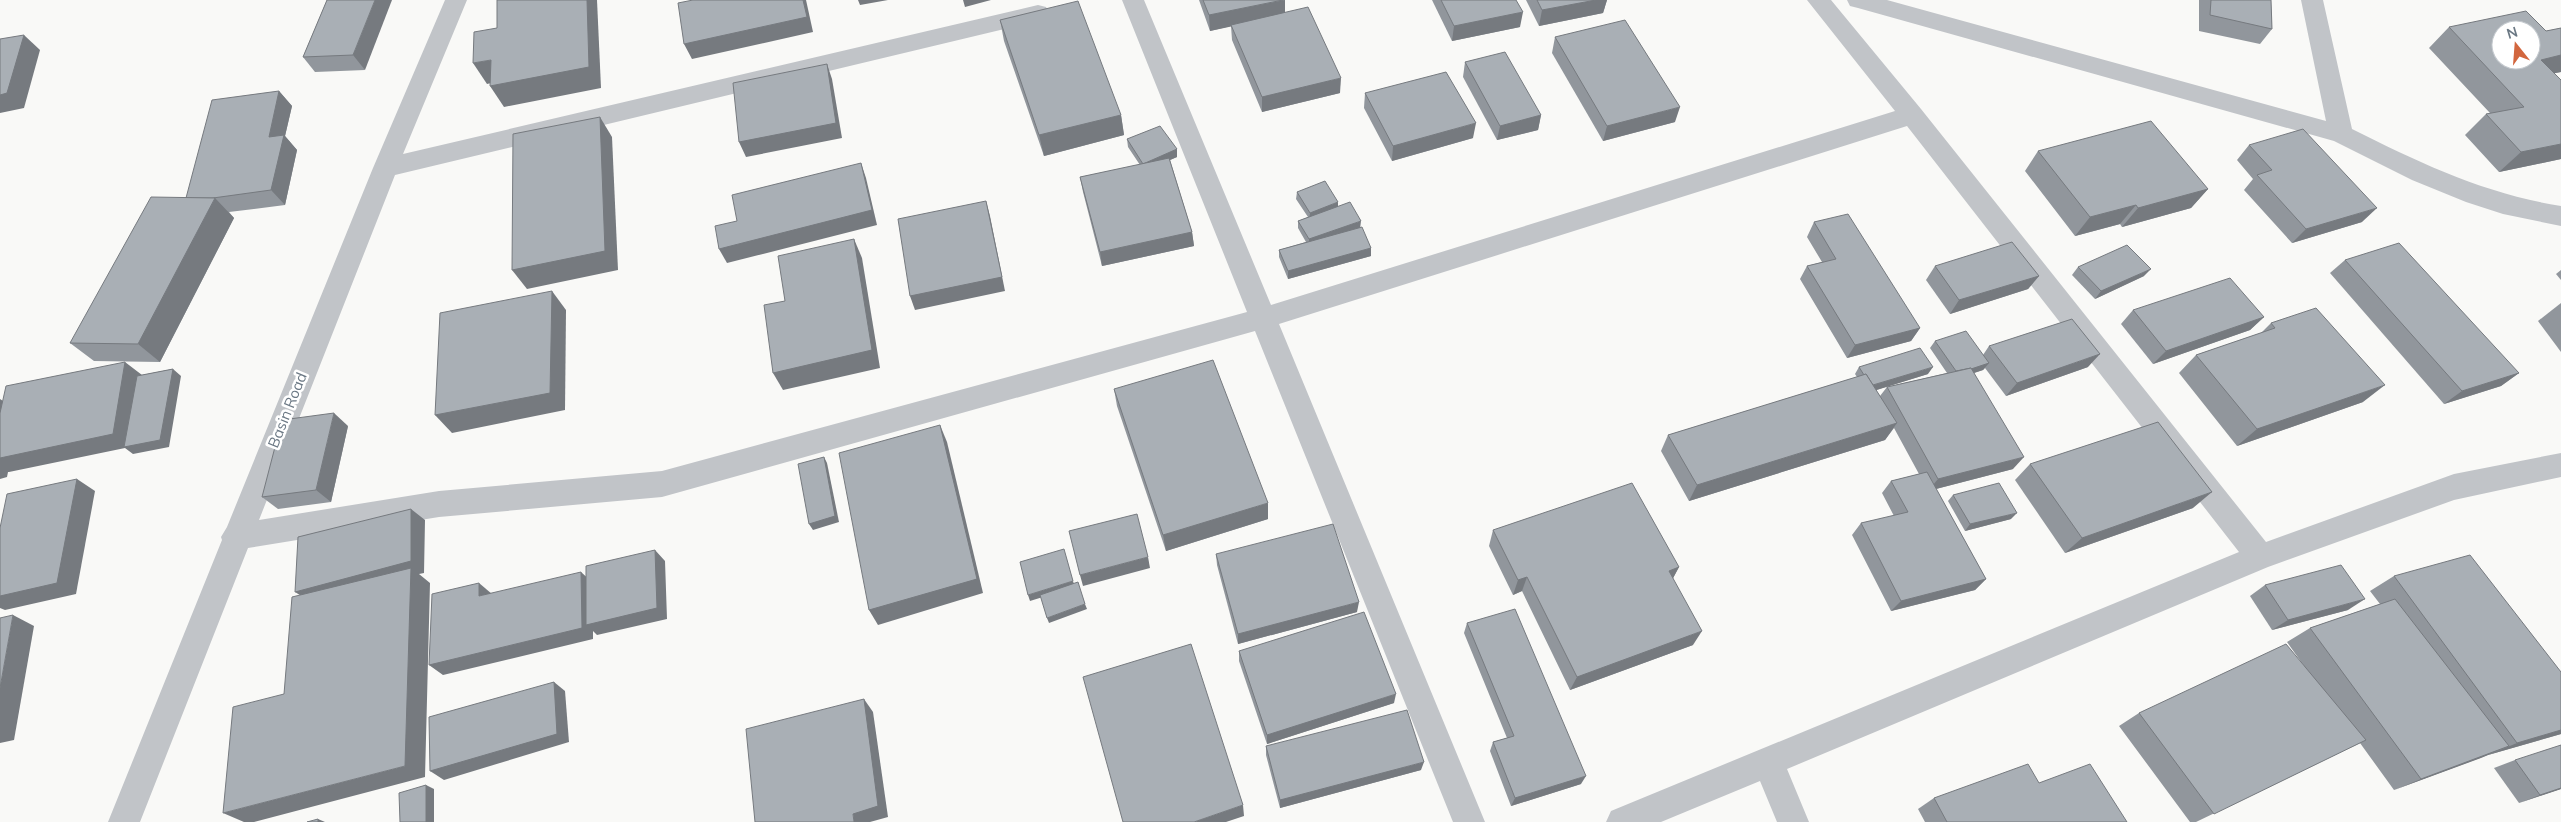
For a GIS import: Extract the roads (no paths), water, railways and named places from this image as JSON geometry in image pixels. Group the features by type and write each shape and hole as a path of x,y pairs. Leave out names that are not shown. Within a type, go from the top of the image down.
{"street":[{"name":"Basin Road","path":"124,822 385,168 456,0"},
{"path":"1133,0 1469,822"},
{"path":"1818,0 1912,115 2260,557"},
{"path":"1858,0 2341,134 2428,178 2525,212 2561,216"},
{"path":"2312,0 2341,134"},
{"path":"385,168 1058,8"},
{"path":"236,538 439,504 662,484 1264,318 1912,115"},
{"path":"1622,822 1768,763 2260,557 2454,487 2561,465"},
{"path":"1768,763 1793,822"}]}
